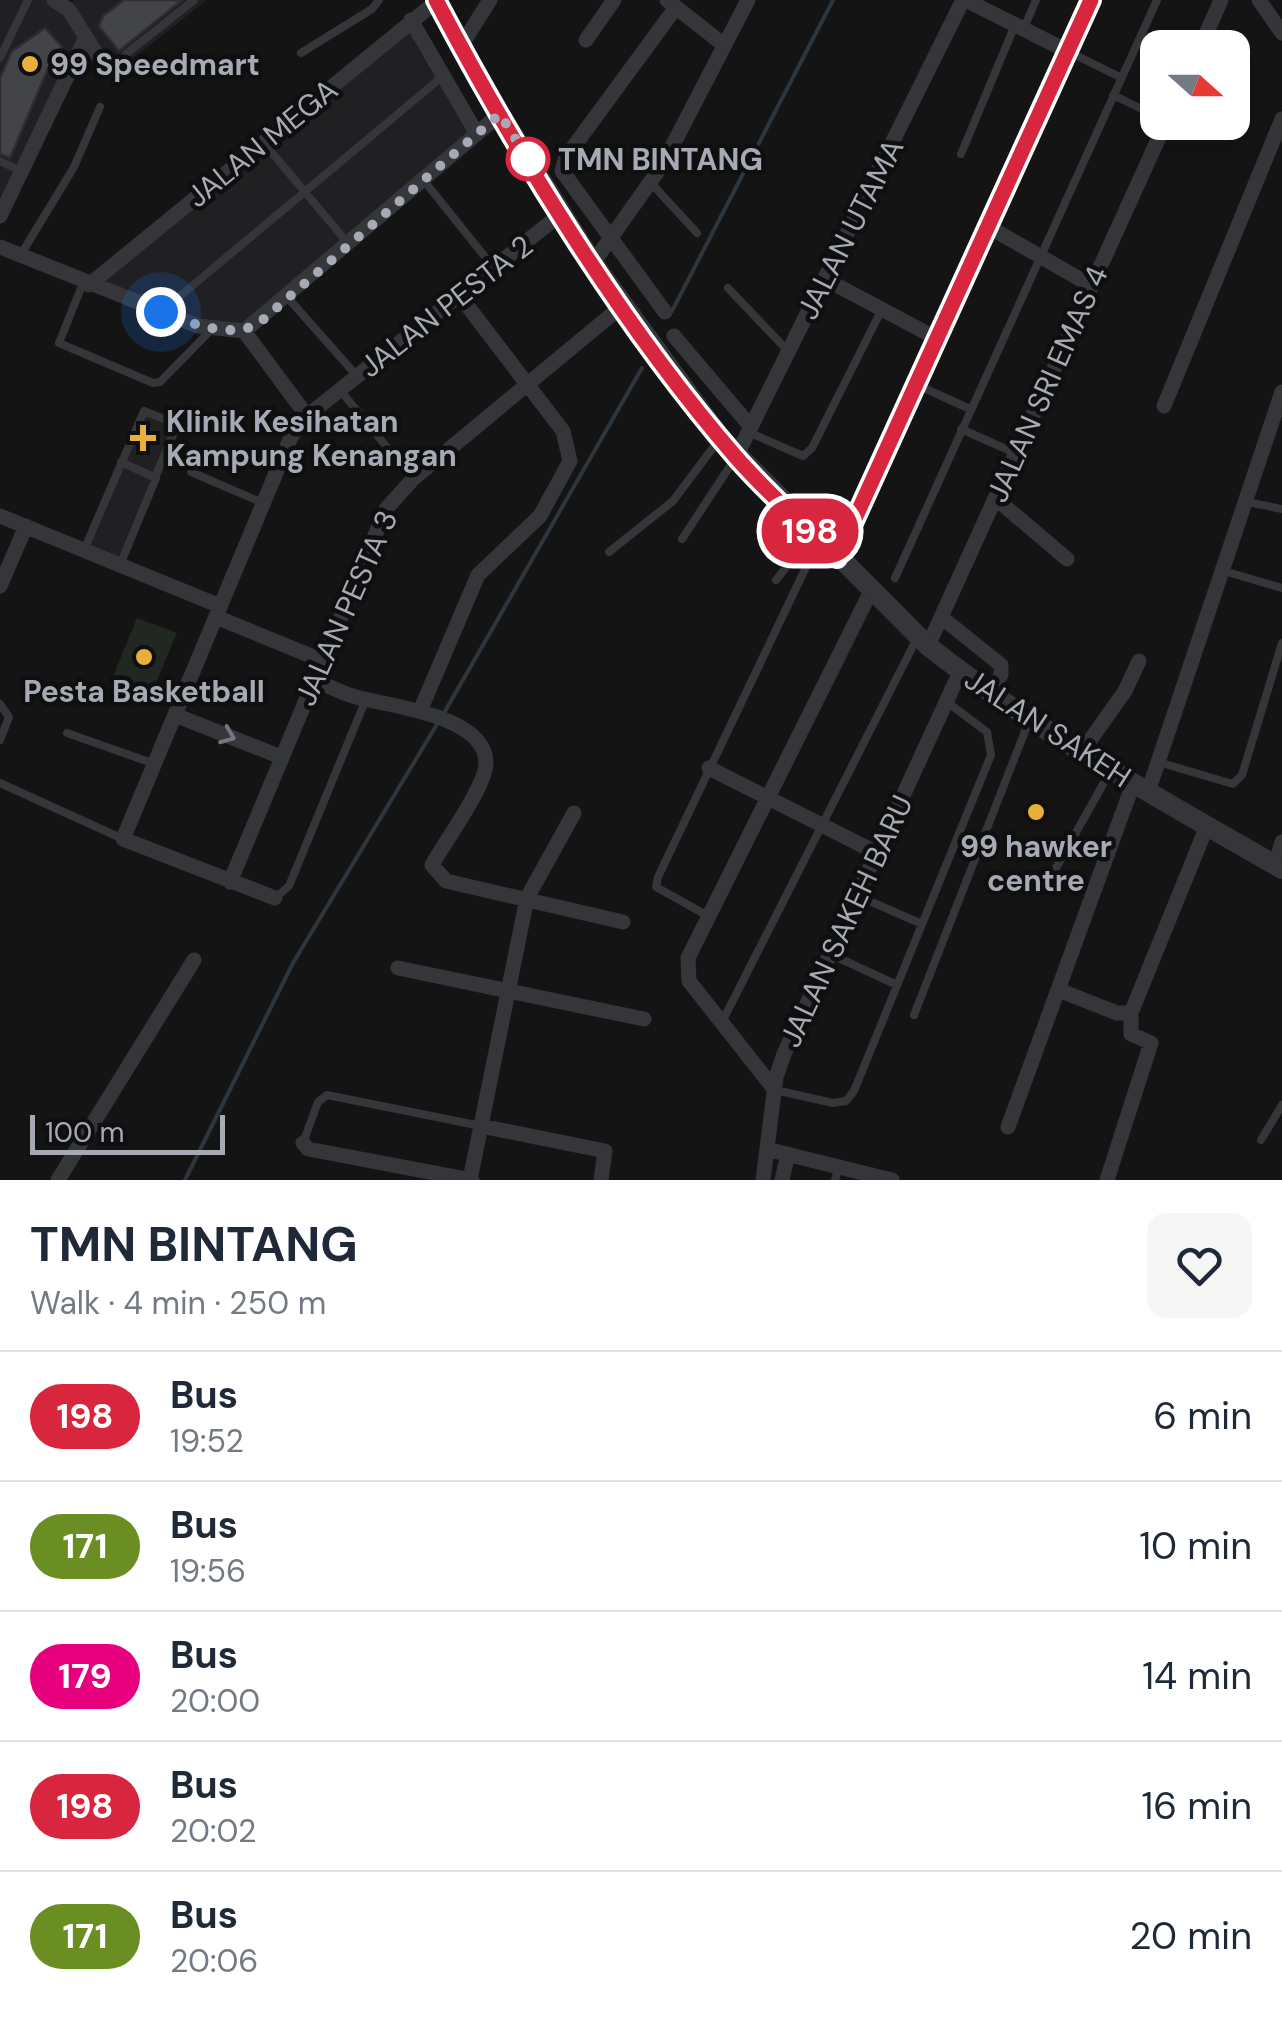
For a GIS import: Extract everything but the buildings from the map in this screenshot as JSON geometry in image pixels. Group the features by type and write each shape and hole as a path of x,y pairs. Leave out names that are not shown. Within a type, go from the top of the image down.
{"street":[{"path":"54,0 75,5 86,37 102,60"},
{"name":"JALAN SAKEH","path":"436,0 500,114 593,263 736,457 923,641 960,672 1082,753 1279,867"},
{"name":"JALAN MEGA","path":"86,284 436,0"},
{"path":"460,46 490,0"},
{"path":"586,40 614,0"},
{"path":"593,263 650,183 748,0"},
{"path":"964,0 1067,50"},
{"name":"JALAN UTAMA","path":"736,457 964,0"},
{"path":"837,558 1091,0"},
{"path":"1208,30 1221,0"},
{"path":"1259,0 1277,12 1282,33"},
{"path":"665,312 564,176 562,166 670,5 724,45"},
{"path":"411,20 478,134"},
{"path":"0,216 86,37"},
{"path":"244,331 350,246 500,114"},
{"path":"1164,406 1282,119"},
{"name":"JALAN SRI EMAS 4","path":"923,641 941,617 1158,140"},
{"name":"JALAN PESTA 2","path":"123,839 291,438 307,416 562,214"},
{"path":"987,226 1092,286"},
{"path":"0,247 198,326 244,331 307,416"},
{"path":"825,279 936,338"},
{"path":"435,716 478,576 540,516 570,460 563,431 459,295"},
{"name":"JALAN PESTA 3","path":"230,882 386,509 413,479 622,306"},
{"path":"674,336 750,430"},
{"path":"1008,1127 1140,788 1158,762 1282,392"},
{"path":"995,498 1067,559"},
{"path":"0,516 120,565 321,660"},
{"path":"0,586 6,558 26,526"},
{"path":"775,1090 721,1024 689,980 686,969 708,916 871,591"},
{"path":"941,617 1001,665 1001,675 990,691"},
{"path":"1082,753 1124,691 1139,661"},
{"name":"JALAN SAKEH BARU","path":"764,1180 775,1090 784,1054 960,672"},
{"path":"313,679 366,699 435,716 474,740 486,764 432,865 436,874 446,881 623,922"},
{"path":"175,715 281,757"},
{"path":"709,768 877,853"},
{"path":"303,1143 308,1149 471,1180 527,898 574,813"},
{"path":"1107,1180 1151,1043 1131,1034 1131,1013 1207,826"},
{"path":"123,839 274,898"},
{"path":"1279,867 1282,842"},
{"path":"58,1180 194,960"},
{"path":"398,968 644,1018"},
{"path":"1061,991 1117,1013 1131,1013"},
{"path":"481,1126 605,1151 601,1180"},
{"path":"770,1150 837,1172 891,1179"},
{"path":"782,1180 788,1154"}],"lane":[{"path":"0,58 28,0"},
{"path":"126,54 194,0"},
{"path":"300,53 372,9 378,0"},
{"path":"962,154 1036,0"},
{"path":"895,578 1157,0"},
{"path":"1067,50 1120,77"},
{"path":"161,312 443,76"},
{"path":"1112,95 1140,108"},
{"path":"20,256 74,166 100,107"},
{"path":"263,142 350,246"},
{"path":"0,161 21,171"},
{"path":"425,182 494,268"},
{"path":"650,183 697,234"},
{"path":"86,284 59,343 154,383 160,382 214,326"},
{"path":"728,288 788,352"},
{"path":"288,298 357,376"},
{"path":"750,430 803,456 812,448 882,309"},
{"path":"915,384 970,410"},
{"path":"340,390 413,479"},
{"path":"84,550 142,414 146,411 178,424 120,565"},
{"path":"961,429 1016,453"},
{"path":"609,552 673,501 720,437"},
{"path":"682,539 736,457"},
{"path":"121,462 156,475"},
{"path":"191,472 263,503"},
{"path":"1245,502 1282,510"},
{"path":"776,580 816,537"},
{"path":"708,916 656,887 816,537"},
{"path":"1222,570 1282,588"},
{"path":"721,1024 822,826 923,641"},
{"path":"1158,762 1234,784 1242,775 1282,644"},
{"path":"274,898 289,886 366,699"},
{"path":"775,1090 833,1103 846,1101 922,924 992,742 987,732 947,702"},
{"path":"0,704 10,716 0,740"},
{"path":"914,1015 1030,718"},
{"path":"68,733 154,764"},
{"path":"1051,878 1111,770"},
{"path":"0,784 123,839"},
{"path":"857,896 922,924"},
{"path":"830,954 897,985"},
{"path":"303,1143 318,1102 327,1095 481,1126"},
{"path":"1261,1140 1282,1105"}],"shaded area":[{"path":"0,0 63,0 69,4 74,0 207,0 108,78 85,48 0,226"},
{"path":"412,14 483,136 260,328 242,336 88,280"},
{"path":"147,408 178,420 181,428 121,571 79,553 139,412"},
{"name":"Pesta Basketball","path":"137,618 177,633 150,696 111,681"}],"waterway":[{"path":"672,311 833,0"},
{"path":"444,713 642,368"},
{"path":"185,1180 293,963 439,721"}],"bus line":[{"name":"198","path":"436,0 500,114 622,306 736,457 837,558 1091,0"}],"place":[{"name":"99 Speedmart","path":"30,64"},
{"name":"TMN BINTANG","path":"528,159"},
{"name":"Klinik Kesihatan Kampung Kenangan","path":"143,438"},
{"name":"Pesta Basketball","path":"144,657"},
{"name":"99 hawker centre","path":"1036,812"}],"route":[{"path":"161,312 198,326 244,331 258,324 500,114 534,169 528,159"}]}
